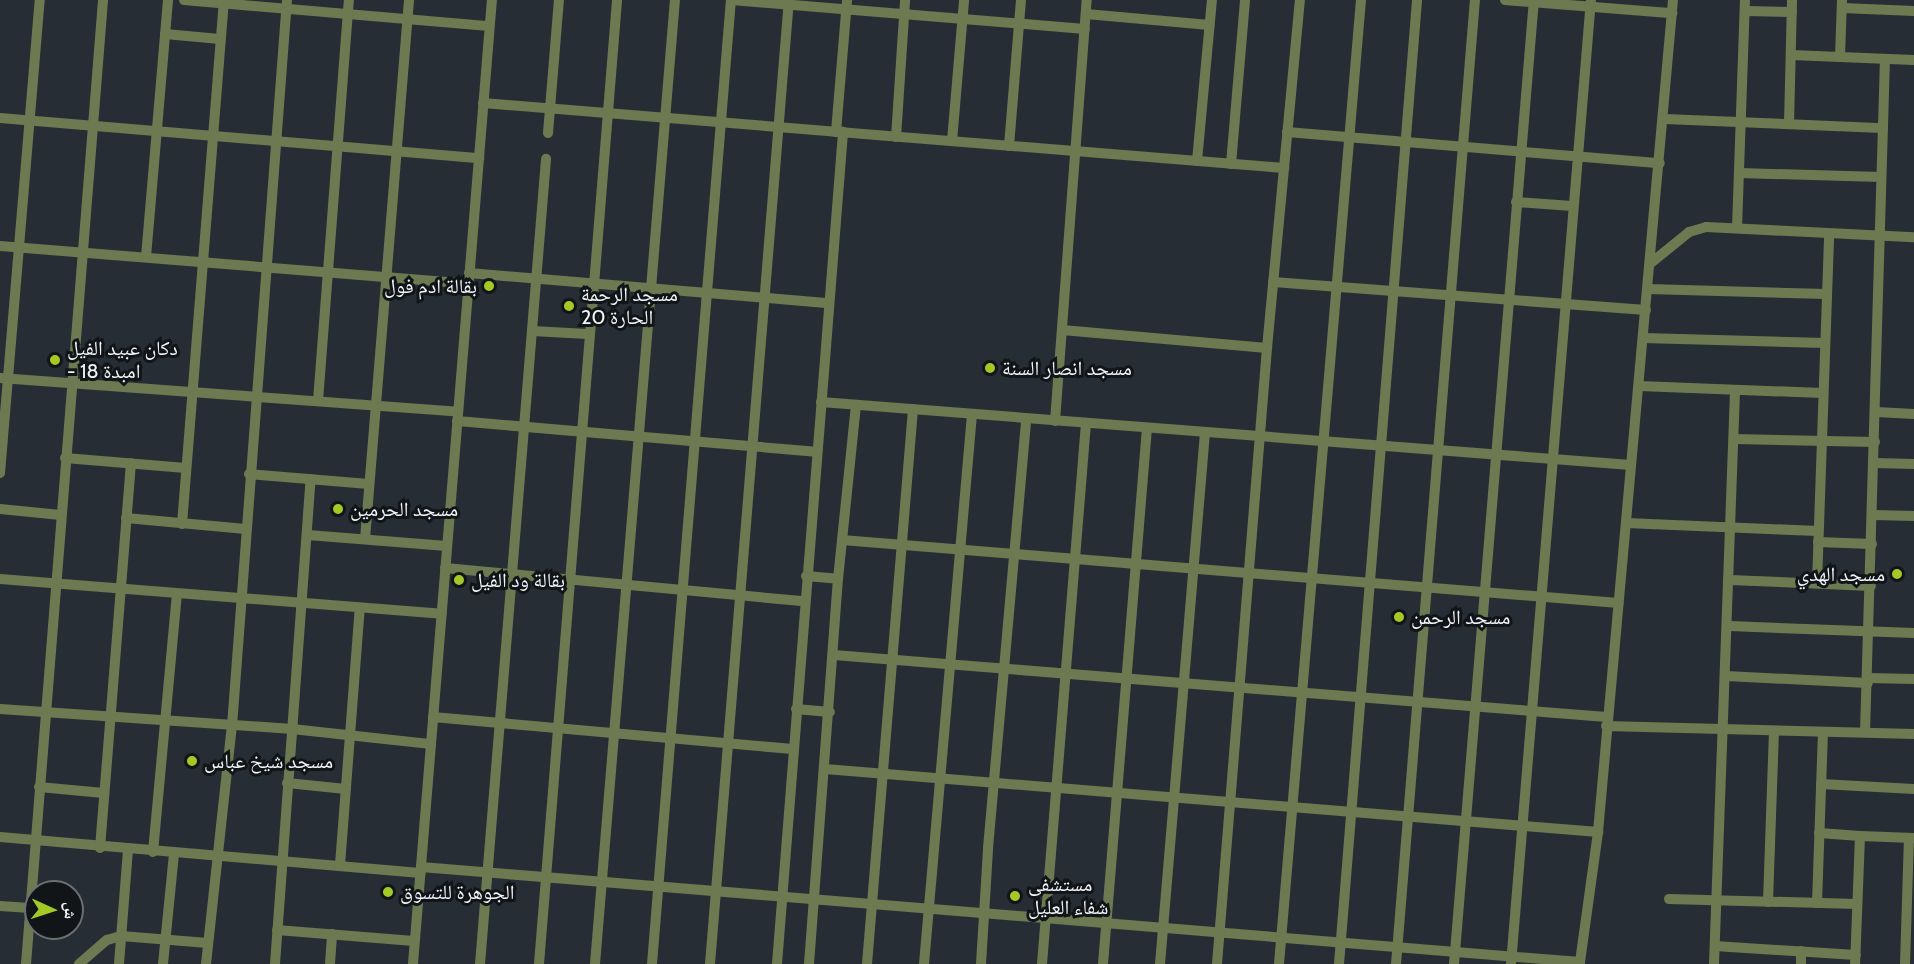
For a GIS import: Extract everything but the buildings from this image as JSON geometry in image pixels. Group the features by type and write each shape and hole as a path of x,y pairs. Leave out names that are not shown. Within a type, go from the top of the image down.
{"street":[{"path":"0,473 4,379 20,248 40,0"},
{"path":"32,880 103,0"},
{"path":"146,257 168,0"},
{"path":"184,0 287,5 348,15 489,26"},
{"path":"318,401 350,0"},
{"path":"365,539 409,0"},
{"path":"413,964 492,0"},
{"path":"548,133 559,0"},
{"path":"539,964 567,580 617,0"},
{"path":"595,964 675,0"},
{"path":"652,964 732,0 847,5 904,15 1085,29"},
{"path":"896,137 905,0"},
{"path":"952,141 964,0"},
{"path":"1009,146 1021,0"},
{"path":"1055,421 1087,0"},
{"path":"1197,161 1212,0"},
{"path":"1230,164 1245,0"},
{"path":"1218,964 1267,348 1300,0"},
{"path":"1279,964 1293,807 1300,693 1338,286 1361,0"},
{"path":"1339,964 1368,582 1417,0"},
{"path":"1396,964 1407,816 1430,588 1437,452 1475,0"},
{"path":"1505,0 1591,4 1672,14"},
{"path":"0,837 100,848 340,866 488,872 1046,920 1398,947 1511,960 1580,963 1598,832 1665,120 1673,0"},
{"path":"1789,124 1792,0"},
{"path":"1454,964 1464,820 1534,1"},
{"path":"182,524 224,2"},
{"path":"710,964 780,127 788,3"},
{"path":"1511,960 1576,156 1591,4"},
{"path":"1840,57 1842,4 1914,11"},
{"path":"206,964 215,857 232,726 244,529 287,5"},
{"path":"777,964 829,303 847,5"},
{"path":"1737,228 1745,5 1792,12"},
{"path":"1086,14 1210,25"},
{"path":"165,34 220,39"},
{"path":"1791,55 1914,60"},
{"path":"1865,732 1870,632 1885,58"},
{"path":"483,104 1284,168"},
{"path":"0,118 479,158"},
{"path":"1665,120 1883,128"},
{"path":"1287,132 1660,163"},
{"path":"480,964 546,159"},
{"path":"1739,172 1881,177"},
{"path":"1516,202 1572,206"},
{"path":"1651,263 1698,228 1914,237"},
{"path":"1817,584 1829,233"},
{"path":"0,246 386,276 468,279 538,277 829,303"},
{"path":"1273,282 1646,310"},
{"path":"1648,289 1827,294"},
{"path":"1062,330 1267,348"},
{"path":"532,331 588,334"},
{"path":"1643,338 1825,344"},
{"path":"4,379 318,401 457,416 524,426 816,452"},
{"path":"1639,386 1823,393"},
{"path":"1714,964 1729,626 1735,390"},
{"path":"820,402 1324,441 1437,452 1631,465"},
{"path":"809,964 830,712 838,579 856,405"},
{"path":"867,964 913,409"},
{"path":"1876,412 1914,414"},
{"path":"924,964 941,777 948,662 972,414"},
{"path":"981,964 982,914 1016,554 1026,418"},
{"path":"1042,964 1073,559 1086,423"},
{"path":"1103,964 1134,563 1147,428"},
{"path":"1160,964 1205,433"},
{"path":"1734,439 1875,442"},
{"path":"65,458 186,468"},
{"path":"100,848 130,463"},
{"path":"1874,463 1914,464"},
{"path":"249,474 369,484"},
{"path":"275,964 280,861 304,604 312,479"},
{"path":"0,509 62,515"},
{"path":"1873,515 1914,516"},
{"path":"126,518 244,529"},
{"path":"1626,523 1731,528 1818,536 1872,544"},
{"path":"308,535 447,546"},
{"path":"842,540 1618,603"},
{"path":"445,568 804,601"},
{"path":"806,576 838,579"},
{"path":"0,579 442,614"},
{"path":"1730,580 1871,586"},
{"path":"153,852 177,593"},
{"path":"340,866 360,609"},
{"path":"1729,626 1914,633"},
{"path":"834,655 892,657 1064,674 1475,706 1607,721 1724,729 1914,734"},
{"path":"1726,676 1914,679"},
{"path":"0,709 110,719 292,729 431,744"},
{"path":"796,709 830,712"},
{"path":"434,717 793,749"},
{"path":"1768,902 1774,731"},
{"path":"1817,903 1823,732"},
{"path":"825,770 941,777 1055,789 1598,832"},
{"path":"286,783 346,789"},
{"path":"1821,784 1914,789"},
{"path":"39,787 104,793"},
{"path":"1819,833 1912,838 1905,964"},
{"path":"1715,946 1801,951 1856,959 1860,836"},
{"path":"119,964 128,850"},
{"path":"164,964 174,854"},
{"path":"1669,899 1857,904"},
{"path":"0,906 24,908"},
{"path":"277,930 414,941"},
{"path":"330,964 332,934"},
{"path":"79,964 107,940 121,936 208,943"},
{"path":"26,964 28,940"},
{"path":"1801,951 1801,964"}],"place":[{"name":"بقالة ادم فول","path":"489,286"},
{"name":"مسجد الرحمة الحارة 20","path":"569,306"},
{"name":"دكان عبيد الفيل - امبدة 18","path":"55,360"},
{"name":"مسجد انصار السنة","path":"990,368"},
{"name":"مسجد الحرمين","path":"338,509"},
{"name":"مسجد الهدي","path":"1897,574"},
{"name":"بقالة ود الفيل","path":"459,580"},
{"name":"مسجد الرحمن","path":"1399,617"},
{"name":"مسجد شيخ عباس","path":"192,761"},
{"name":"الجوهرة للتسوق","path":"388,892"},
{"name":"مستشفى شفاء العليل","path":"1015,896"}]}
